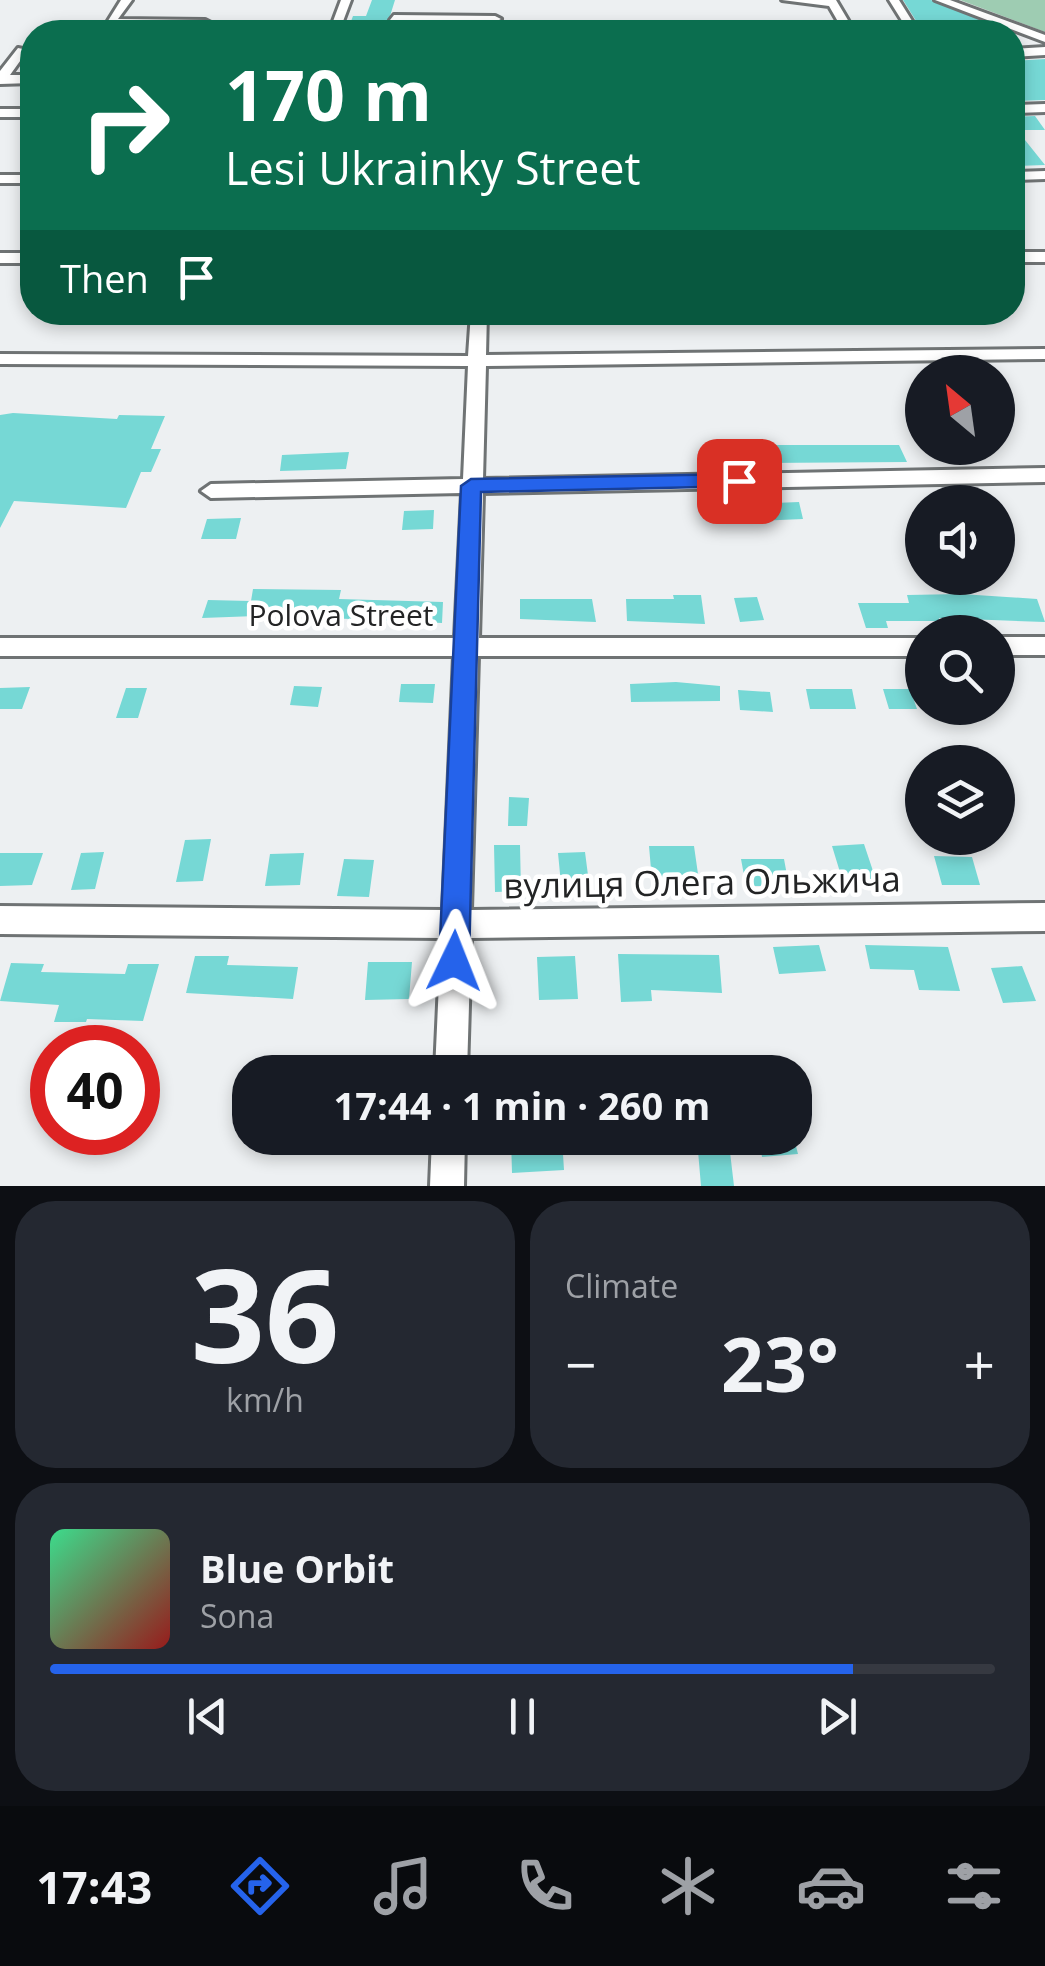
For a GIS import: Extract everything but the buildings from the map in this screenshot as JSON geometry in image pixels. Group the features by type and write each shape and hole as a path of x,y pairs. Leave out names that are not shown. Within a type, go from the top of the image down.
{"street":[{"path":"112,20 127,0"},
{"path":"786,0 832,2"},
{"path":"940,0 991,20"},
{"path":"966,0 1017,20"},
{"path":"394,18 419,20"},
{"path":"0,79 20,58"},
{"path":"452,1055 478,325"},
{"path":"0,359 476,362 1042,356"},
{"path":"212,490 1045,476"},
{"path":"1015,646 1045,646"},
{"name":"Polova Street","path":"0,647 905,647"},
{"name":"вулиця Олега Ольжича","path":"0,920 456,924 1045,916"},
{"path":"448,1186 449,1155"}],"green space":[{"path":"960,0 1045,0 1045,32 1025,24 1025,20 1013,20"}],"route":[{"path":"454,961 471,486 739,481"}]}
